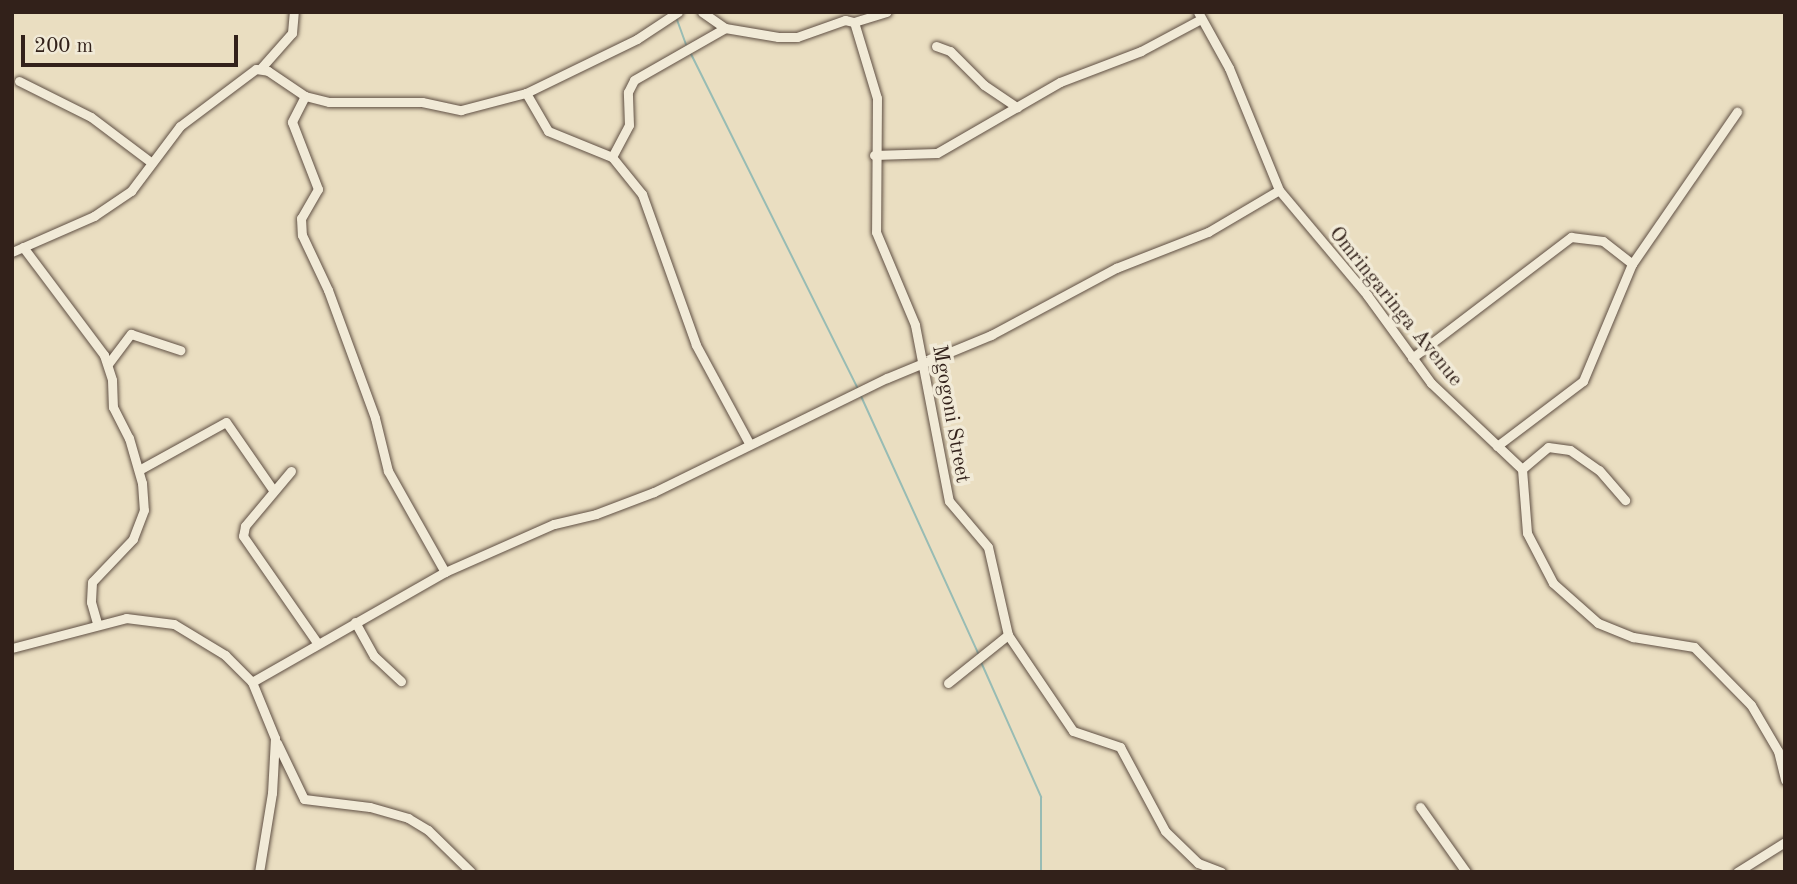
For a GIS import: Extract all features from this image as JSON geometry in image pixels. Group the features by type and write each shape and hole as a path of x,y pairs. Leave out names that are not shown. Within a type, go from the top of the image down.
{"street":[{"path":"12,251 94,216 131,191 180,126 261,68 292,33 294,12"},
{"path":"261,68 305,96 340,102 422,102 461,110 526,93 637,38 678,12"},
{"path":"702,12 725,28 797,37 850,18 886,12"},
{"path":"874,155 937,153 1070,77 1142,51 1199,15"},
{"name":"Omringaringa Avenue","path":"1199,15 1229,68 1279,190 1430,383 1522,469"},
{"name":"Mgogoni Street","path":"850,18 877,99 874,155 876,232 915,325 945,491 993,556 1008,635 1073,731 1120,747 1165,831 1198,863 1221,872"},
{"path":"612,157 629,125 628,92 634,80 725,28"},
{"path":"936,46 950,51 984,85 1017,107"},
{"path":"19,81 91,117 152,163"},
{"path":"526,93 548,131 612,157 650,210 696,345 749,443"},
{"path":"305,96 292,122 318,183 301,218 302,235 328,290 375,418 388,471 444,572"},
{"path":"1497,446 1583,381 1632,264 1737,112"},
{"path":"252,682 444,572 554,524 596,514 654,492 749,443 991,335 1116,268 1208,232 1279,190"},
{"path":"1412,358 1571,237 1603,241 1632,264"},
{"path":"23,247 95,340 108,365 113,407 139,470 144,495 141,523 133,539 92,582 91,602 97,622"},
{"path":"108,365 131,334 180,350"},
{"path":"139,470 223,422 273,491"},
{"path":"1625,500 1599,470 1570,450 1548,447 1522,469 1532,548 1563,595 1585,615 1616,631 1694,647 1756,713 1778,751 1785,780"},
{"path":"291,471 245,526 243,536 318,644"},
{"path":"12,648 97,622 126,618 174,624 225,654 252,682 304,799 370,807 408,818 428,830 471,872"},
{"path":"355,622 374,656 401,681"},
{"path":"948,683 1008,635"},
{"path":"259,872 272,793 275,738"},
{"path":"1420,807 1466,872"},
{"path":"1737,872 1785,842"}],"waterway":[{"path":"676,17 686,44"},
{"path":"690,52 858,389"},
{"path":"860,394 978,653"},
{"path":"981,662 1041,797 1041,872"}]}
